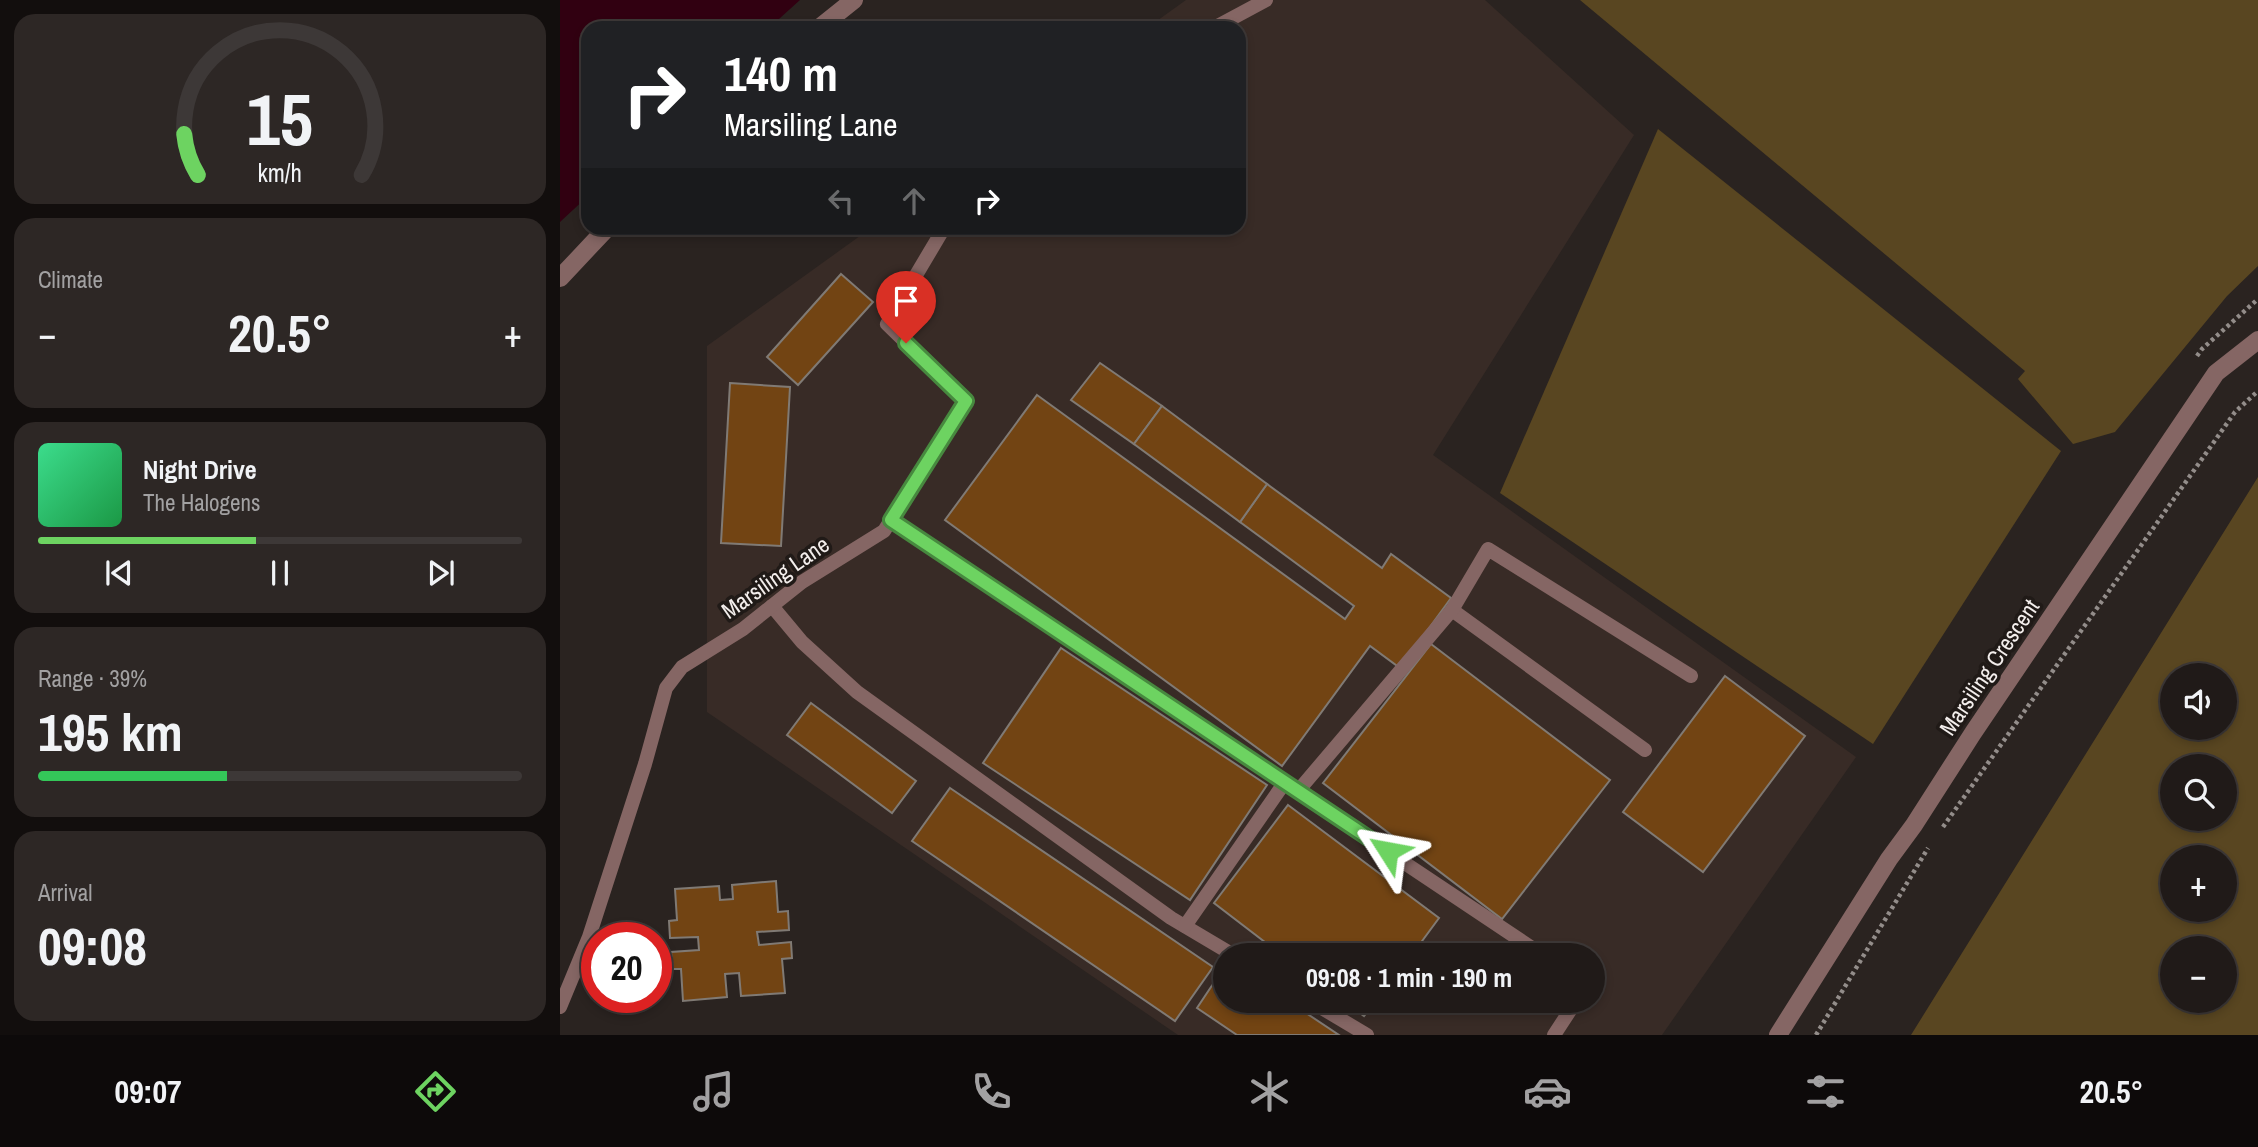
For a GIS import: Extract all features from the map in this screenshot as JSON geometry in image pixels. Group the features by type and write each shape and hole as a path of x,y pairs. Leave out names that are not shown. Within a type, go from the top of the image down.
{"street":[{"path":"828,21 854,0"},
{"path":"560,278 600,235"},
{"name":"Marsiling Crescent","path":"1777,1035 1889,859 2216,373 2258,341"}],"lane":[{"path":"1227,21 1266,0"},
{"name":"Marsiling Lane","path":"560,1007 589,937 645,764 666,688 682,667 743,629 802,582 884,531 966,401 887,324 940,235"},
{"path":"891,520 1525,943"},
{"path":"1298,791 1452,610 1488,549 1691,676"},
{"path":"772,606 802,642 857,692 1185,926 1213,943"},
{"path":"1452,610 1646,750"},
{"path":"1185,926 1285,782"},
{"path":"1330,1013 1367,1035"},
{"path":"1554,1035 1568,1013"}],"path":[{"path":"1937,836 2235,412 2258,391"},
{"path":"1816,1035 1929,848"}],"shaded area":[{"path":"560,0 800,0 777,21 581,21 581,202 560,222"},
{"path":"1186,0 1485,0 1634,135 1433,455 1856,757 1662,1035 1178,1035 707,712 707,346 861,235 1246,235 1246,21 1157,21"},
{"path":"1580,0 2258,0 2258,266 2227,296 2115,432 2073,444 2018,379 2025,371"},
{"path":"1658,129 2061,451 1873,744 1500,493"},
{"path":"2258,477 2258,1035 1911,1035"}],"building":[{"path":"841,274 873,302 798,385 767,357"},
{"path":"1100,363 1162,406 1134,444 1071,400"},
{"path":"730,383 790,387 781,546 721,543"},
{"path":"1037,395 1345,619 1354,606 1240,522 1267,484 1382,568 1391,554 1451,598 1400,668 1370,646 1282,766 945,520"},
{"path":"1162,406 1267,484 1240,522 1134,444"},
{"path":"1431,644 1610,780 1502,919 1323,783"},
{"path":"1061,648 1267,785 1190,900 983,763"},
{"path":"1725,676 1805,736 1703,872 1623,812"},
{"path":"811,703 916,781 892,813 787,735"},
{"path":"950,788 1213,967 1175,1021 912,841"},
{"path":"1288,805 1439,918 1421,943 1266,943 1214,903"},
{"path":"776,881 778,912 788,911 789,930 757,932 759,945 791,942 792,958 782,959 785,993 741,996 739,973 725,974 727,997 683,1001 681,969 673,969 672,952 699,950 698,937 672,938 672,922 669,921 677,920 675,889 719,886 720,900 733,899 732,885"},
{"path":"1213,984 1213,1013 1306,1013 1339,1035 1237,1035 1197,1008"}],"route":[{"path":"906,343 966,401 891,520 1388,851"}]}
